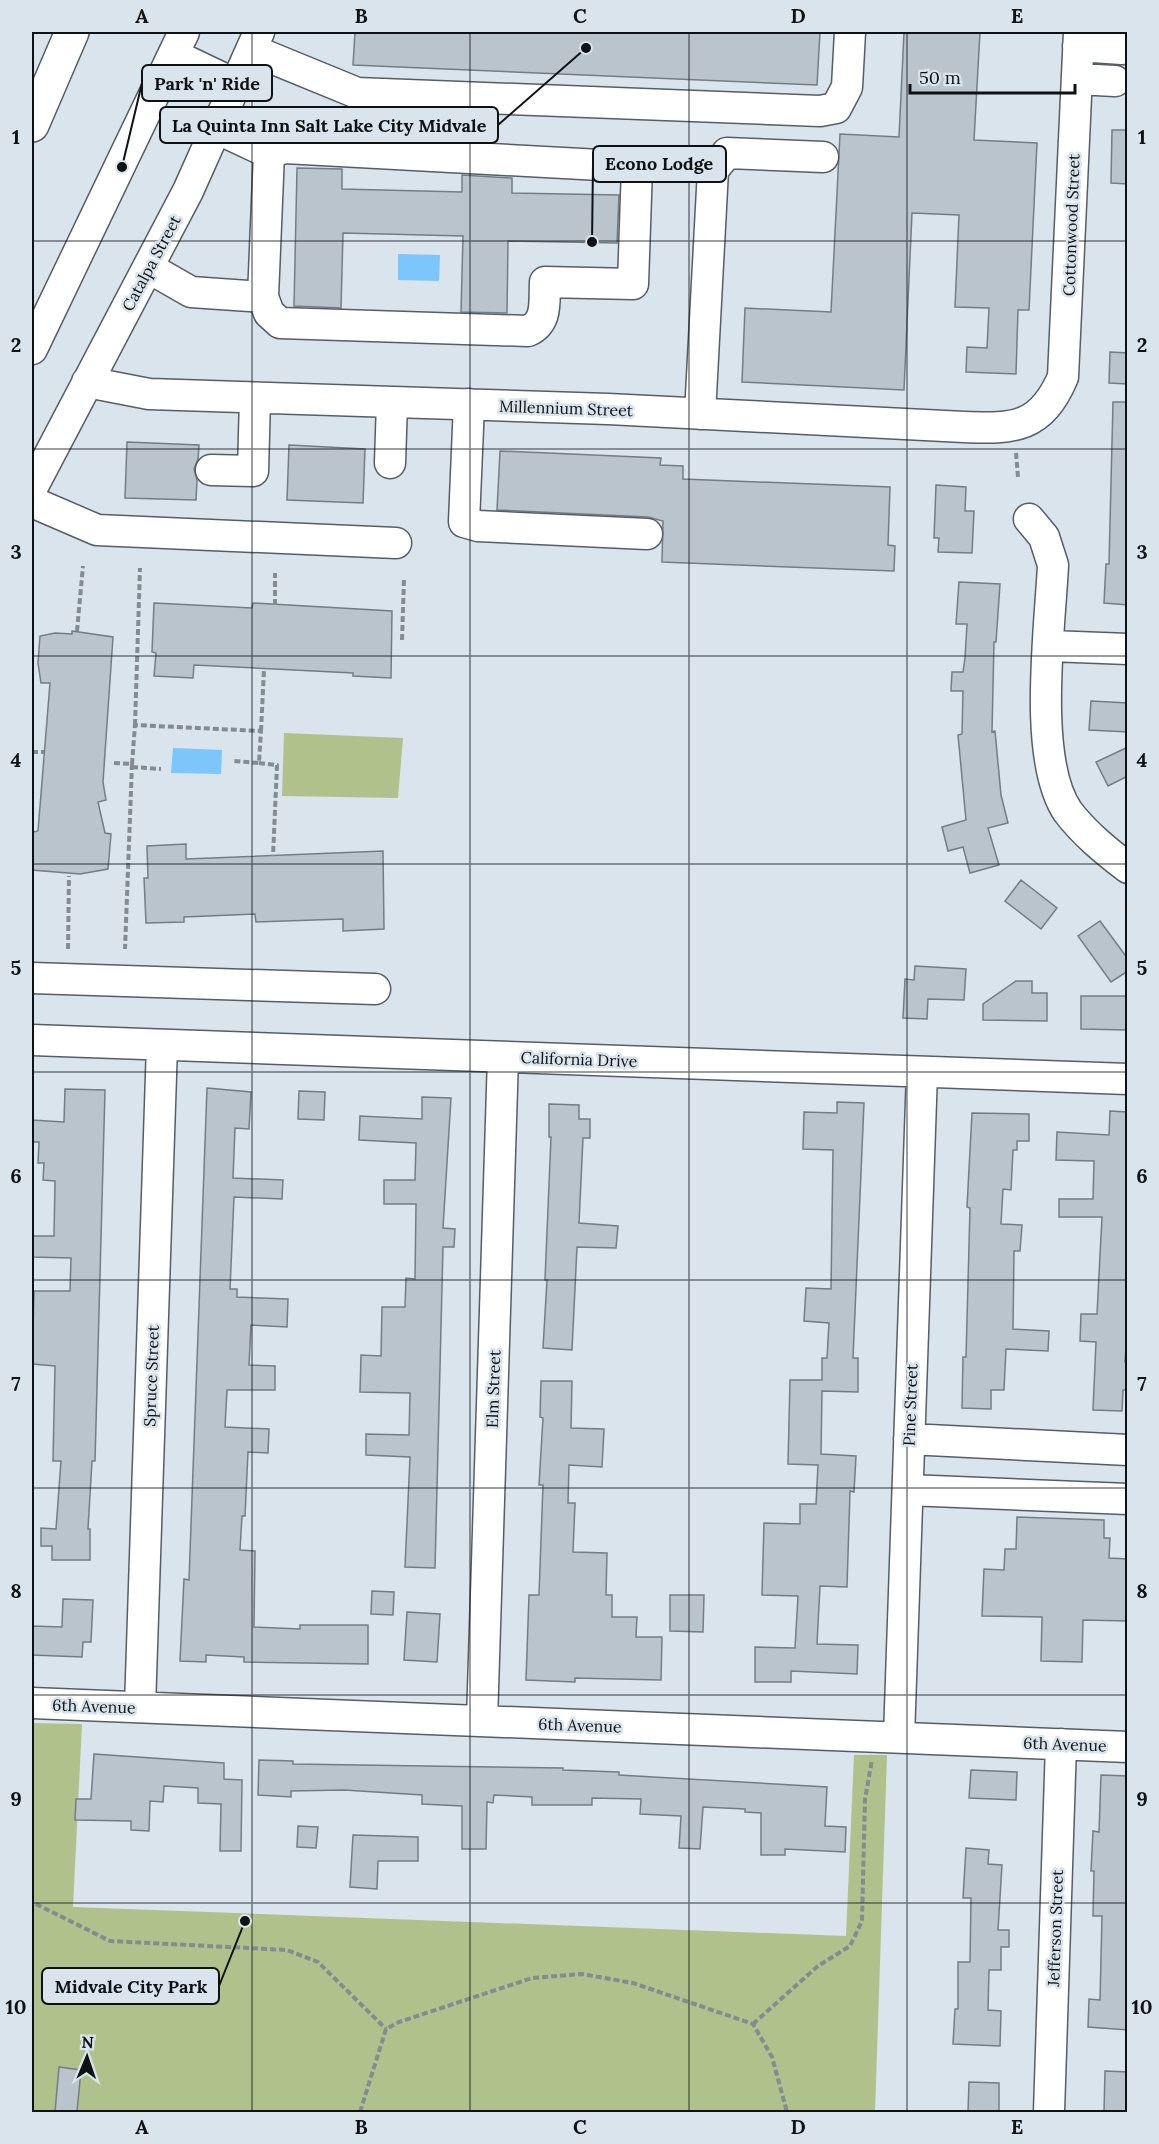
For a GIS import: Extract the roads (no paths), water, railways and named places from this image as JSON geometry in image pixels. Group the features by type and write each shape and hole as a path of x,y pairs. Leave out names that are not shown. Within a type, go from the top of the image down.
{"highway":[{"path":"32,124 62,47 72,32"}],"street":[{"path":"255,41 357,93 820,111 836,108 847,87 850,32"},
{"path":"1078,39 1122,49 1123,32"},
{"name":"Cottonwood Street","path":"1042,412 1063,377 1065,357 1078,39"},
{"name":"Catalpa Street","path":"32,488 218,129 255,41"},
{"path":"32,349 179,43 237,85"},
{"path":"1077,79 1115,81"},
{"path":"218,129 269,153 285,148 637,167 633,284 545,282 543,319 528,331 280,323 269,313 263,297 269,153"},
{"path":"700,414 713,170 728,153 823,157"},
{"path":"148,268 191,292 263,297"},
{"name":"Millennium Street","path":"87,382 149,394 469,404 1001,428 1018,426 1042,412"},
{"path":"211,470 253,471 255,398"},
{"path":"390,463 392,402"},
{"path":"469,404 464,522 478,526 647,534"},
{"path":"32,502 97,530 396,543"},
{"path":"1029,519 1044,537 1053,565 1046,742 1053,782 1067,810 1087,834 1128,868"},
{"path":"1050,646 1128,650"},
{"path":"32,978 375,989"},
{"name":"California Drive","path":"32,1040 1128,1079"},
{"name":"Spruce Street","path":"140,1707 162,1045"},
{"name":"Elm Street","path":"482,1721 503,1057"},
{"name":"Pine Street","path":"899,1737 922,1072"},
{"path":"909,1439 1128,1450"},
{"path":"908,1490 1128,1499"},
{"name":"6th Avenue","path":"32,1703 1128,1747"},
{"name":"Jefferson Street","path":"1049,2112 1061,1744"}],"water":[{"path":"398,254 440,255 439,281 398,280"},
{"path":"173,748 222,750 221,774 171,773"}],"place":[{"name":"La Quinta Inn Salt Lake City Midvale","path":"586,48"},
{"name":"Park 'n' Ride","path":"122,167"},
{"name":"Econo Lodge","path":"592,242"},
{"name":"Midvale City Park","path":"245,1921"}]}
